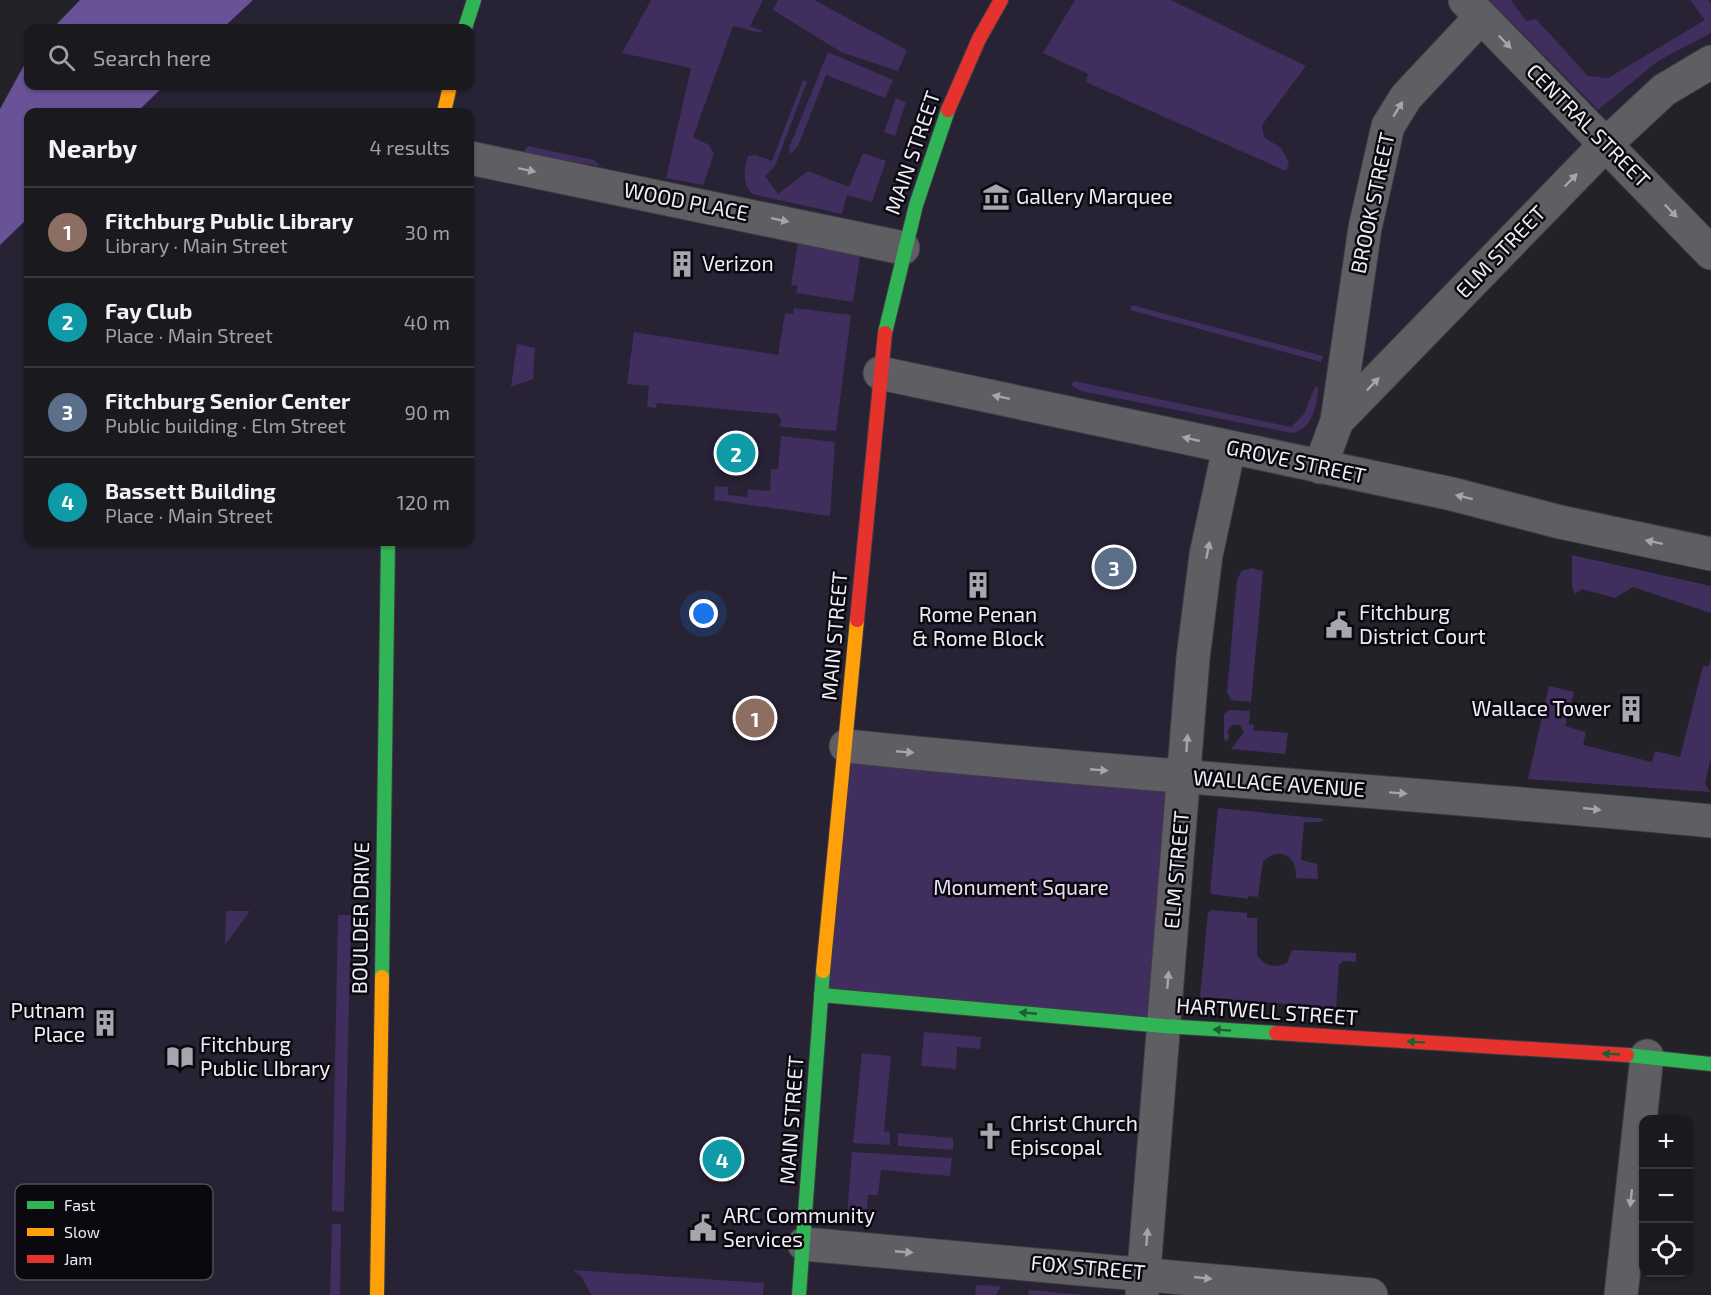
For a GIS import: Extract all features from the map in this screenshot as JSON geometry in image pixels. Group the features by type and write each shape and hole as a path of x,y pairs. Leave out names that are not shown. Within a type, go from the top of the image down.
{"main road":[{"path":"466,24 474,0"},
{"name":"MAIN STREET","path":"799,1295 821,995 880,373 903,248 928,160 950,103 1001,0"},
{"path":"445,108 449,90"},
{"name":"BOULDER DRIVE","path":"377,1295 388,546"},
{"name":"HARTWELL STREET","path":"821,995 1164,1026 1647,1056 1711,1064"}],"street":[{"name":"CENTRAL STREET","path":"1473,9 1711,253"},
{"name":"BROOK STREET","path":"1337,421 1351,306 1365,228 1388,126 1406,97 1473,9"},
{"name":"ELM STREET","path":"1320,467 1337,421 1606,144 1664,90 1711,62"},
{"name":"WOOD PLACE","path":"474,159 903,248"},
{"name":"GROVE STREET","path":"880,373 1012,399 1229,448 1452,494 1560,522 1711,554"},
{"name":"ELM STREET","path":"1143,1284 1193,658 1206,555 1229,448"},
{"name":"WALLACE AVENUE","path":"846,746 1185,777 1497,800 1711,821"},
{"path":"1621,1295 1647,1056"},
{"name":"FOX STREET","path":"804,1244 1143,1284 1371,1295"}],"shaded area":[{"path":"80,0 253,0 227,24 57,24"},
{"path":"253,0 1711,0 1711,62 1337,421 1320,467 1229,448 1142,1295 0,1295 0,245 24,222 24,546 474,546 474,108 141,108 160,90 474,90 474,24 227,24"},
{"path":"24,65 24,90 160,90 141,108 24,108 24,222 0,245 0,109"}],"green space":[{"path":"651,0 763,0 750,26 762,31 761,33 733,26 693,137 709,145 714,154 703,185 666,178 691,68 622,53"},
{"path":"778,0 814,0 907,50 898,71 841,52 773,10"},
{"path":"1075,0 1171,0 1306,66 1262,125 1264,137 1281,148 1289,162 1286,171 1086,82 1088,74 1043,53"},
{"path":"1490,0 1511,0 1526,21 1536,19 1588,76 1608,78 1705,20 1690,0 1708,0 1711,4 1711,33 1658,61 1598,110"},
{"path":"828,52 893,80 885,98 826,75 798,146 790,154 789,148"},
{"path":"803,80 807,82 775,166 765,176 778,194 808,171 849,187 863,153 886,161 872,202 847,195 842,214 752,194 749,190 745,176 748,156 756,155 772,161"},
{"path":"896,98 906,102 895,136 884,132"},
{"path":"528,146 594,160 600,166 522,153"},
{"path":"798,243 860,256 853,302 796,293 798,286 791,285"},
{"path":"1132,305 1323,356 1321,362 1130,310"},
{"path":"794,308 851,315 836,431 780,427 781,419 777,414 657,403 656,408 647,407 649,386 627,384 634,332 778,355 785,313 793,314"},
{"path":"517,344 535,348 533,379 511,387"},
{"path":"1074,381 1291,427 1304,414 1315,387 1318,387 1317,401 1309,422 1299,431 1292,433 1081,391 1071,385"},
{"path":"781,436 835,442 830,516 714,500 715,486 728,487 728,495 747,497 748,489 770,491 771,469 778,469"},
{"path":"1572,555 1711,586 1711,613 1633,587 1615,598 1582,589 1575,594 1572,587"},
{"path":"1251,568 1263,571 1251,702 1231,700 1227,692 1237,579 1242,571"},
{"path":"1711,656 1711,758 1705,783 1710,792 1528,779 1549,686 1574,692 1565,726 1586,732 1583,745 1652,762 1655,751 1680,757 1703,666 1709,666"},
{"path":"1229,710 1250,711 1249,724 1254,725 1253,730 1288,733 1285,754 1231,749 1244,732 1240,725 1232,725 1226,742 1224,714"},
{"name":"Monument Square","path":"846,746 1185,777 1164,1026 821,995"},
{"path":"1218,808 1324,819 1321,822 1304,822 1301,860 1317,864 1318,879 1296,878 1296,870 1291,859 1282,854 1276,854 1263,861 1258,897 1248,896 1248,899 1212,894 1210,891"},
{"path":"1211,910 1247,913 1247,918 1257,918 1257,955 1263,962 1270,965 1278,966 1287,963 1292,950 1356,953 1356,962 1343,961 1339,965 1336,1008 1200,997 1208,912"},
{"path":"226,911 250,911 225,945"},
{"path":"338,915 351,915 344,1212 332,1211"},
{"path":"924,1032 981,1037 980,1049 957,1047 956,1069 921,1066"},
{"path":"862,1053 891,1056 884,1131 890,1132 890,1145 853,1143"},
{"path":"898,1133 953,1138 953,1150 898,1146"},
{"path":"852,1152 952,1158 950,1176 881,1170 878,1195 868,1195 866,1217 847,1216"},
{"path":"332,1224 341,1224 340,1295 330,1295"},
{"path":"573,1270 764,1283 763,1295 591,1295 582,1277"},
{"path":"976,1285 999,1286 1000,1288 996,1295 975,1295"},
{"path":"1029,1290 1086,1295 1028,1295"}],"traffic: fast":[{"path":"466,24 474,0"},
{"path":"885,333 916,205 948,110"},
{"path":"382,977 388,546"},
{"path":"799,1295 823,971"},
{"path":"821,995 1164,1026 1276,1033"},
{"path":"1627,1055 1711,1064"}],"traffic: slow":[{"path":"445,108 449,90"},
{"path":"823,971 857,620"},
{"path":"377,1295 382,977"}],"traffic: jam":[{"path":"948,110 979,39 1001,0"},
{"path":"857,620 885,333"},
{"path":"1276,1033 1627,1055"}],"place":[{"name":"Gallery Marquee","path":"996,197"},
{"name":"Verizon","path":"682,264"},
{"name":"Fay Club","path":"736,453"},
{"name":"Fitchburg Senior Center","path":"1114,567"},
{"name":"Rome Penan & Rome Block","path":"978,585"},
{"name":"Fitchburg District Court","path":"1339,625"},
{"name":"Wallace Tower","path":"1631,709"},
{"name":"Fitchburg Public Library","path":"755,718"},
{"name":"Putnam Place","path":"105,1023"},
{"name":"Fitchburg Public LIbrary","path":"180,1057"},
{"name":"Christ Church Episcopal","path":"990,1136"},
{"name":"Bassett Building","path":"722,1159"},
{"name":"ARC Community Services","path":"703,1228"}]}
